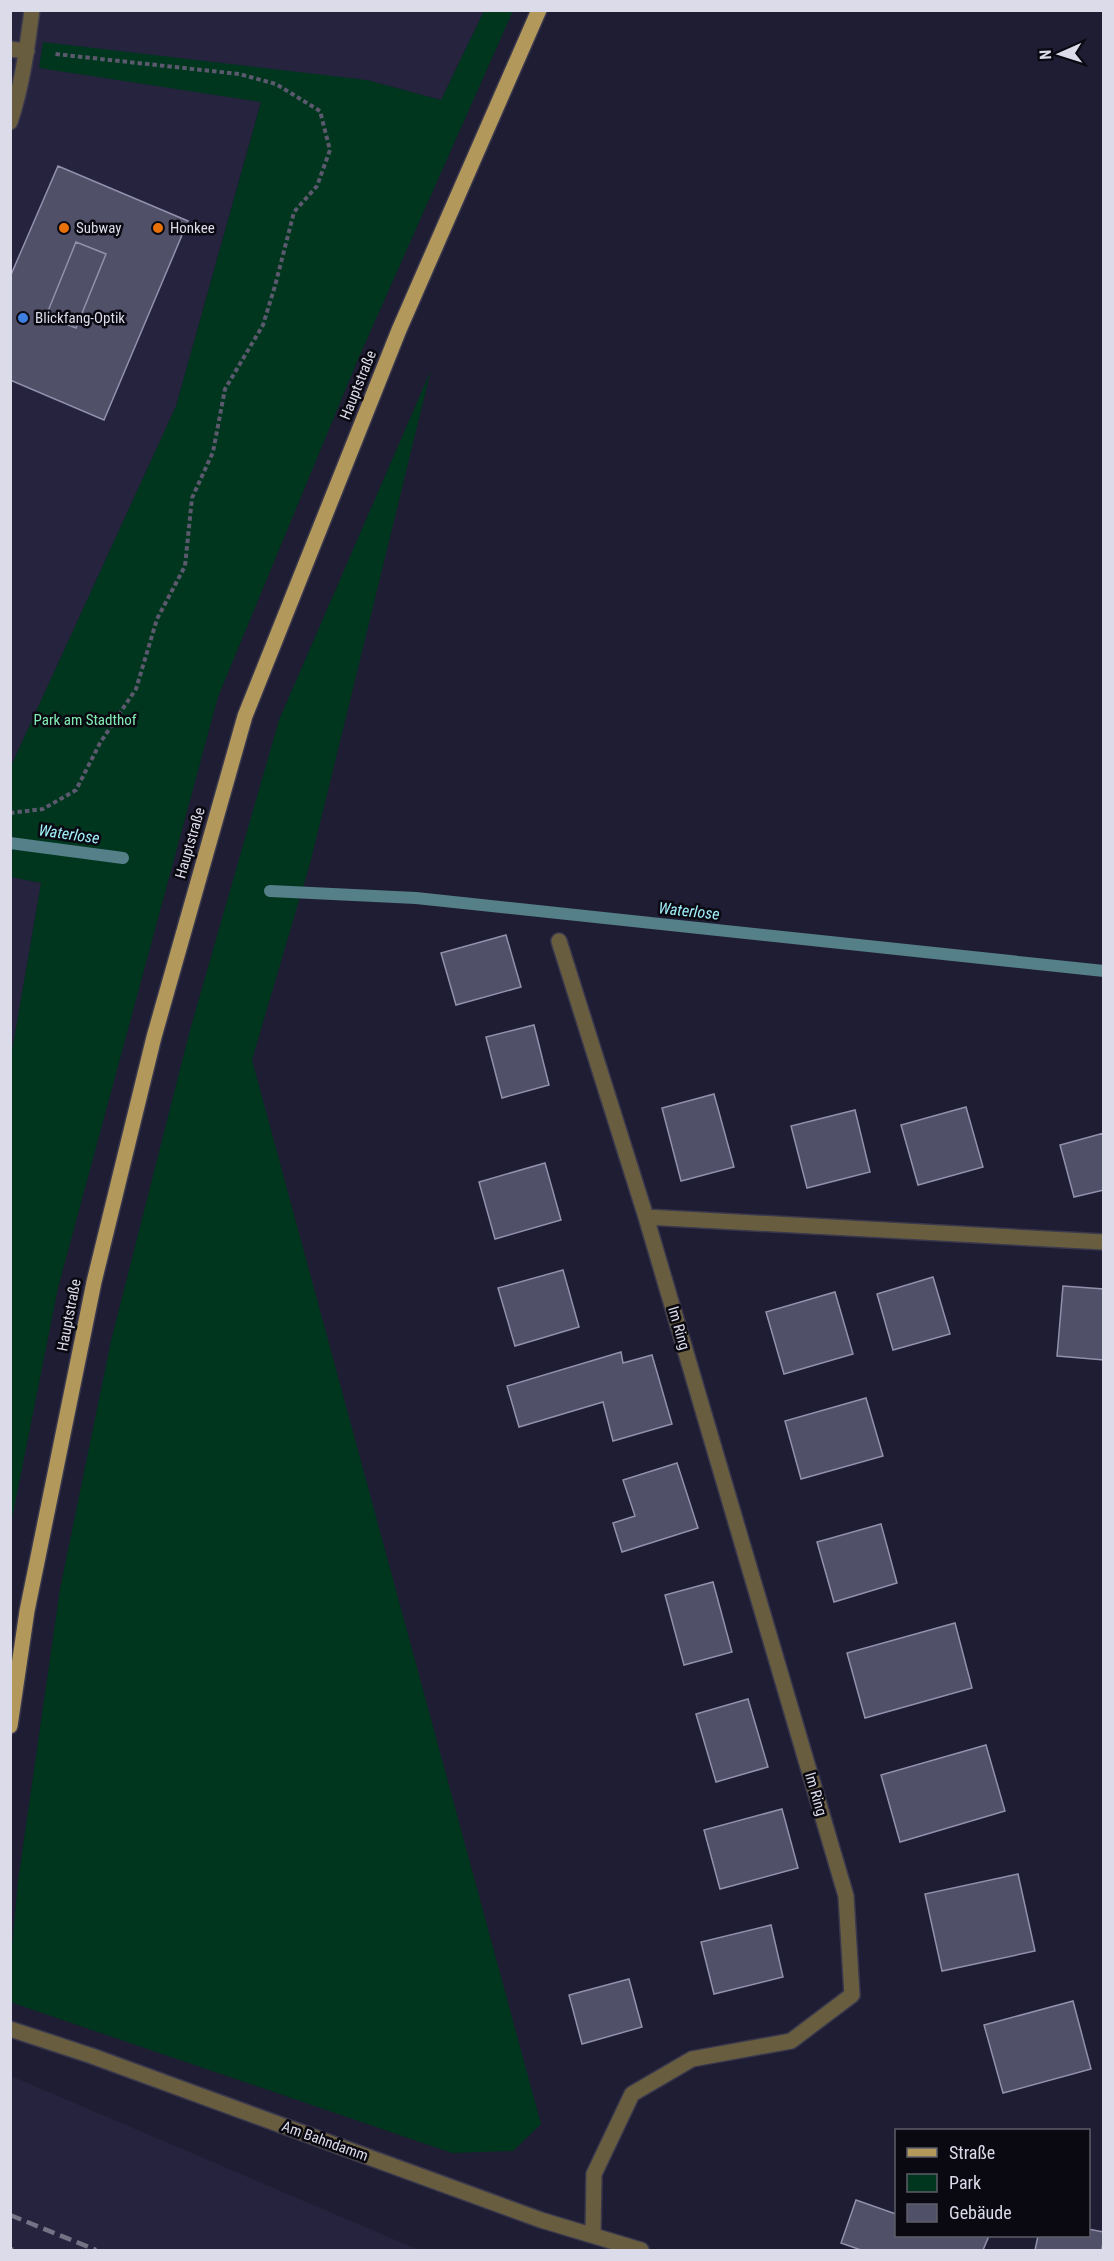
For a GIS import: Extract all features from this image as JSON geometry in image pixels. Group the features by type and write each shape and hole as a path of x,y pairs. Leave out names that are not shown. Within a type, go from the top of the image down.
{"main road":[{"name":"Hauptstraße","path":"10,1726 27,1611 94,1282 154,1037 245,716 399,330 539,10"}],"street":[{"path":"10,122 18,99 32,10"},
{"path":"10,50 27,51"},
{"name":"Im Ring","path":"559,941 646,1217 846,1896 852,1995 791,2041 692,2059 632,2094 594,2174 593,2235"},
{"path":"646,1217 1104,1242"},
{"name":"Am Bahndamm","path":"10,2029 92,2056 541,2220 641,2250"}],"path":[{"path":"10,813 44,808 76,790 100,743 136,689 158,619 185,566 192,498 213,452 225,388 262,325 275,286 294,212 317,186 330,150 320,111 276,84 239,74 27,51"}],"shaded area":[{"path":"11,11 484,11 441,100 367,80 261,101 176,406 11,766"},
{"path":"11,877 41,883 11,1057"},
{"path":"11,2076 419,2250 11,2250"}],"green space":[{"name":"Park am Stadthof","path":"484,11 513,11 359,357 218,697 58,1288 11,1524 11,1057 41,883 11,877 11,766 176,406 261,102 39,68 43,42 367,80 441,100"},
{"path":"431,370 311,860 252,1060 541,2124 513,2151 452,2153 10,2002 11,1959 18,1881 60,1589 111,1341 190,1030 279,720"}],"building":[{"path":"58,166 188,221 104,420 10,380 10,277","holes":["76,242 106,254 76,328 46,316"]},
{"path":"76,242 106,254 76,328 46,316"},
{"path":"506,935 521,987 456,1005 441,953"},
{"path":"534,1025 549,1085 502,1098 486,1037"},
{"path":"714,1094 734,1167 681,1181 662,1108"},
{"path":"966,1107 983,1167 918,1185 901,1125"},
{"path":"855,1110 870,1172 807,1188 791,1126"},
{"path":"1104,1133 1104,1190 1074,1197 1060,1145"},
{"path":"545,1163 561,1220 495,1239 479,1182"},
{"path":"563,1270 579,1327 515,1346 498,1288"},
{"path":"933,1277 950,1334 893,1350 877,1294"},
{"path":"1063,1286 1104,1289 1104,1360 1057,1356"},
{"path":"835,1292 853,1354 784,1374 766,1312"},
{"path":"621,1352 623,1363 652,1355 672,1424 613,1441 603,1402 519,1427 507,1386"},
{"path":"866,1398 883,1456 801,1479 785,1421"},
{"path":"677,1463 698,1528 622,1552 613,1523 635,1516 623,1480"},
{"path":"881,1524 897,1583 834,1602 817,1542"},
{"path":"713,1582 732,1652 684,1665 665,1595"},
{"path":"955,1623 972,1688 865,1718 847,1653"},
{"path":"748,1699 768,1767 716,1782 696,1714"},
{"path":"986,1745 1005,1811 900,1842 881,1775"},
{"path":"782,1809 798,1868 720,1889 704,1830"},
{"path":"1018,1874 1035,1951 942,1971 925,1894"},
{"path":"771,1925 783,1977 714,1994 701,1942"},
{"path":"629,1979 642,2027 582,2044 569,1995"},
{"path":"1073,2001 1091,2069 1003,2093 984,2025"},
{"path":"856,2200 895,2214 895,2237 989,2237 983,2250 861,2250 841,2243"},
{"path":"1090,2229 1104,2232 1102,2250 1035,2250 1038,2237 1090,2237"}],"waterway":[{"name":"Waterlose","path":"10,843 123,858"},
{"name":"Waterlose","path":"270,891 416,898 1104,971"}],"railway":[{"path":"10,2215 96,2250"}],"place":[{"name":"Subway","path":"64,228"},
{"name":"Honkee","path":"158,228"},
{"name":"Blickfang-Optik","path":"23,318"}]}
